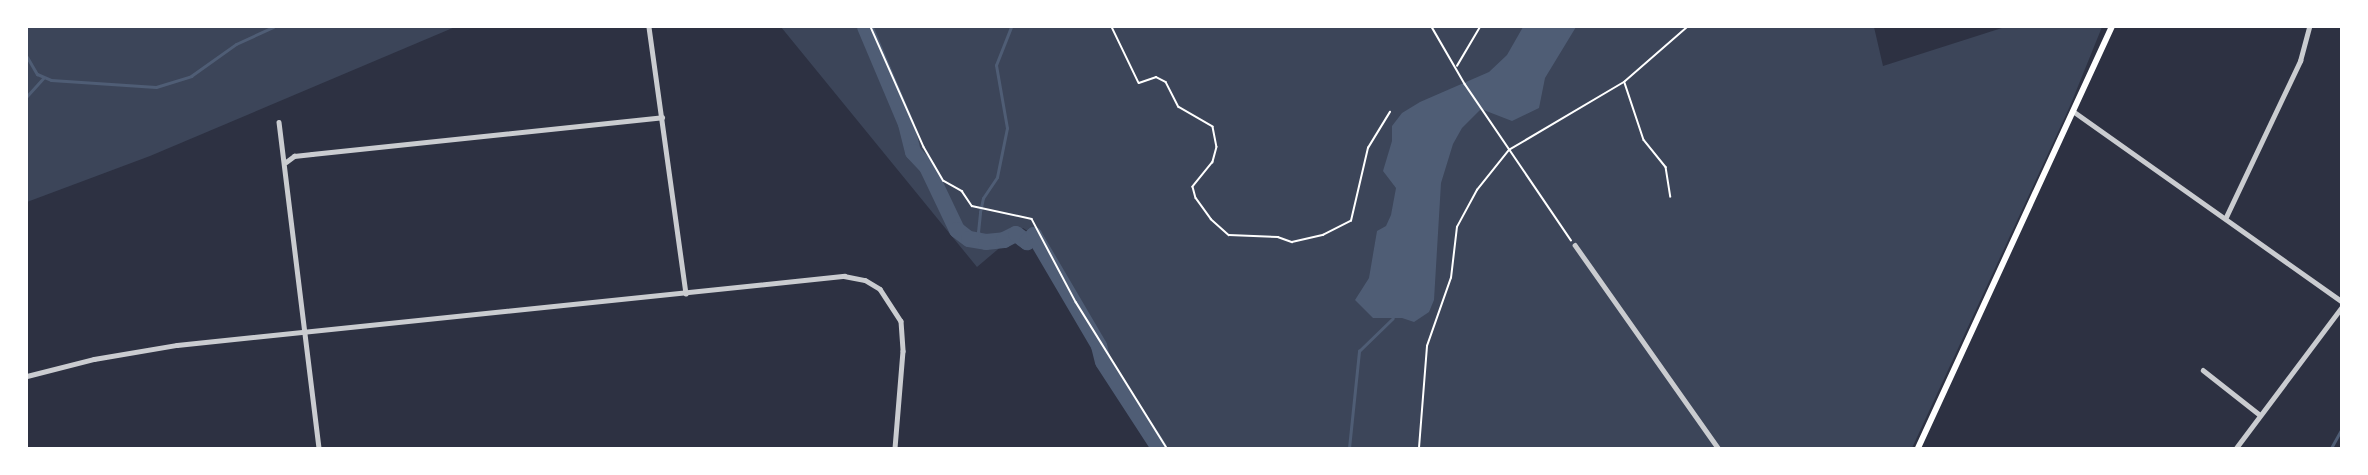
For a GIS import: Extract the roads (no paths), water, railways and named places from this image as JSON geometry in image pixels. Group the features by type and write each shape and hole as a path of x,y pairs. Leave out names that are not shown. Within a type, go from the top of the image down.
{"main road":[{"path":"1918,448 2112,27"}],"street":[{"path":"649,27 686,293"},
{"path":"2226,218 2300,61 2309,27"},
{"path":"2073,111 2341,301"},
{"path":"286,162 294,156 662,117"},
{"path":"279,122 307,333 319,448"},
{"path":"1575,245 1718,448"},
{"path":"27,376 134,351 828,277 870,282 891,302 902,327 895,448"},
{"path":"2236,448 2259,414 2341,308"},
{"path":"2204,370 2259,414"}],"waterway":[{"path":"27,57 37,74 51,80 156,87 191,76 236,44 273,27"},
{"path":"865,27 906,124 913,152 927,167 957,230 969,239 986,242 1004,240 1016,234 1027,242 1034,235 1099,346 1103,362 1159,448"},
{"path":"986,242 978,232 980,212 983,198 997,177 1007,128 996,65 1011,27"},
{"path":"27,96 44,77"},
{"path":"1349,448 1359,351 1393,318"},
{"path":"2331,448 2341,430"}]}
